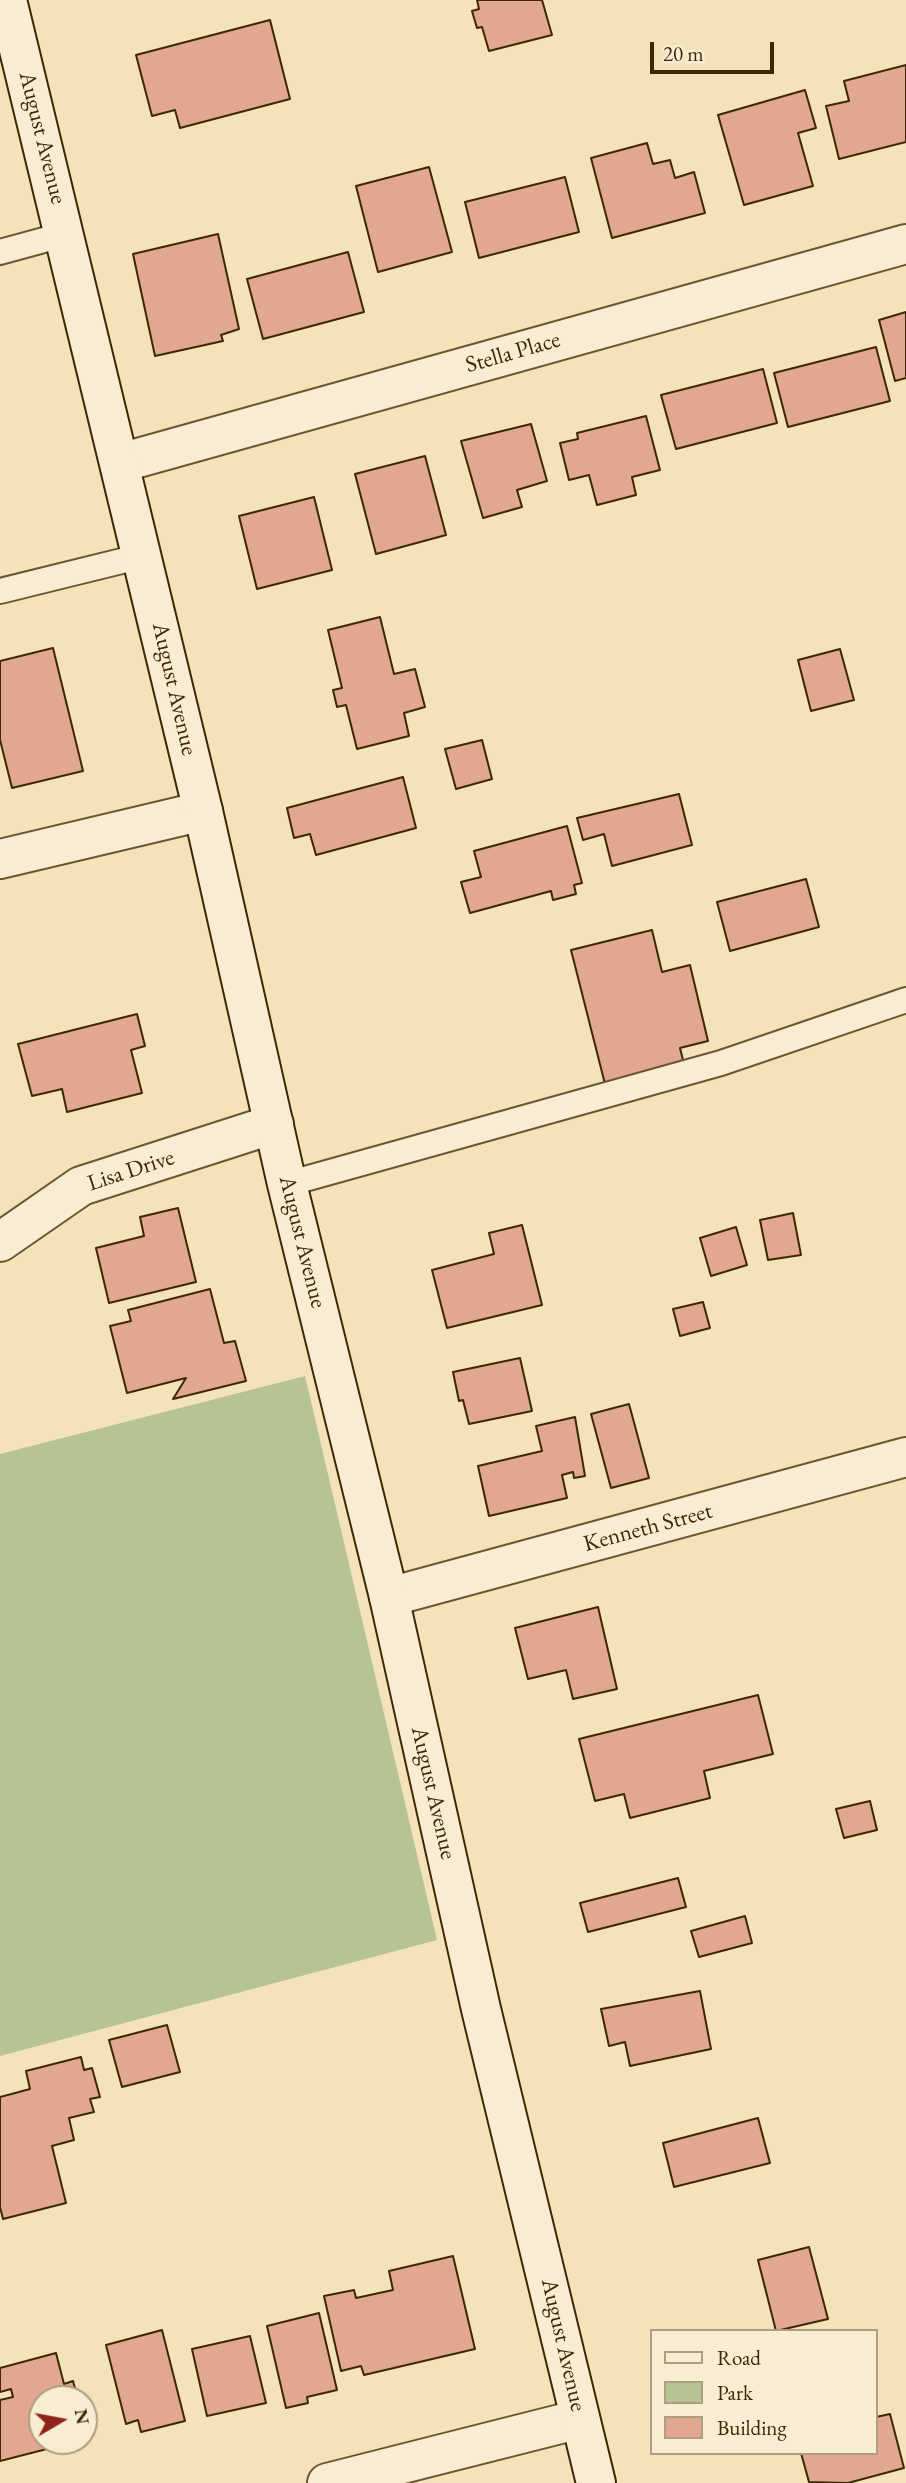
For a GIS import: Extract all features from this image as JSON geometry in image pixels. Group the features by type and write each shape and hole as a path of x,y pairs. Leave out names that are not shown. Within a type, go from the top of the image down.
{"street":[{"name":"August Avenue","path":"7,0 66,234 203,811 287,1184 389,1597 481,2009 543,2254 596,2483"},
{"name":"Stella Place","path":"120,463 906,244"},
{"path":"0,859 203,811"},
{"name":"Lisa Drive","path":"0,1242 81,1186 274,1124"},
{"name":"Kenneth Street","path":"389,1597 906,1457"},
{"path":"327,2483 580,2419"}],"lane":[{"path":"0,252 66,234"},
{"path":"0,591 142,556"},
{"path":"287,1184 721,1063 906,1000"}],"green space":[{"path":"305,1376 437,1940 0,2056 0,1454"}],"building":[{"path":"477,0 542,0 552,35 489,51 482,27 477,28 472,11 479,9"},
{"path":"270,20 290,99 180,128 175,110 152,116 136,55"},
{"path":"906,65 906,142 839,159 826,106 849,101 844,81"},
{"path":"805,90 816,128 798,133 813,186 744,205 718,115"},
{"path":"647,143 653,164 670,160 675,178 694,172 705,213 612,238 591,158"},
{"path":"429,167 452,252 378,272 356,186"},
{"path":"565,177 579,232 479,258 465,202"},
{"path":"218,234 239,329 221,335 223,341 155,356 133,254"},
{"path":"348,252 364,312 263,339 247,279"},
{"path":"906,312 906,378 895,381 879,320"},
{"path":"876,347 890,401 788,427 774,373"},
{"path":"763,369 777,423 676,449 661,395"},
{"path":"646,416 660,470 632,477 636,495 597,505 589,475 569,480 560,443 578,439 577,433"},
{"path":"531,424 547,481 517,490 522,507 483,518 461,441"},
{"path":"425,456 446,535 376,554 355,474"},
{"path":"314,497 332,570 257,589 239,516"},
{"path":"380,617 394,674 415,669 425,707 404,713 409,736 357,749 346,705 337,707 333,690 342,688 328,630"},
{"path":"53,648 83,771 12,788 0,740 0,661"},
{"path":"840,649 854,700 811,711 798,660"},
{"path":"482,740 492,779 456,789 445,749"},
{"path":"403,777 416,828 316,855 310,834 294,838 287,808"},
{"path":"679,794 692,845 612,866 604,834 583,840 577,818"},
{"path":"567,826 582,883 574,885 576,894 553,900 551,891 470,913 461,882 481,877 474,851"},
{"path":"806,879 819,927 730,951 717,902"},
{"path":"652,930 662,972 690,965 708,1041 680,1048 684,1064 605,1084 571,950"},
{"path":"137,1014 145,1046 131,1050 142,1093 67,1112 62,1089 32,1096 18,1044"},
{"path":"178,1208 196,1282 109,1303 96,1248 144,1236 140,1217"},
{"path":"793,1213 801,1255 768,1260 760,1220"},
{"path":"522,1225 542,1305 447,1328 432,1270 494,1254 489,1233"},
{"path":"736,1227 747,1265 711,1276 700,1238"},
{"path":"210,1289 224,1343 235,1341 246,1381 173,1399 186,1378 127,1393 110,1326 131,1321 128,1310"},
{"path":"703,1302 710,1328 680,1336 673,1309"},
{"path":"520,1358 532,1411 469,1424 463,1400 459,1401 453,1372"},
{"path":"629,1404 649,1478 611,1488 591,1414"},
{"path":"575,1417 585,1476 574,1478 573,1472 562,1475 567,1498 489,1516 478,1466 542,1451 536,1426"},
{"path":"598,1607 617,1689 573,1699 566,1670 528,1679 515,1628"},
{"path":"758,1695 773,1754 704,1771 710,1798 630,1818 624,1794 595,1801 579,1739"},
{"path":"870,1801 877,1830 844,1838 836,1809"},
{"path":"678,1878 686,1907 588,1932 580,1903"},
{"path":"745,1916 752,1943 699,1957 691,1931"},
{"path":"700,1991 711,2049 630,2066 625,2042 609,2046 601,2009"},
{"path":"167,2025 180,2072 122,2087 109,2040"},
{"path":"81,2057 84,2070 92,2068 100,2097 90,2099 94,2112 69,2118 74,2140 52,2146 66,2203 3,2219 0,2207 0,2097 30,2089 26,2071"},
{"path":"758,2118 770,2163 674,2187 663,2143"},
{"path":"809,2247 828,2319 775,2329 758,2260"},
{"path":"453,2256 475,2349 364,2375 361,2366 341,2371 324,2296 354,2290 356,2298 393,2290 389,2271"},
{"path":"319,2313 337,2390 307,2397 308,2403 286,2408 267,2326"},
{"path":"162,2330 185,2421 141,2432 138,2420 126,2424 106,2345"},
{"path":"250,2336 266,2403 207,2416 192,2349"},
{"path":"56,2353 64,2384 73,2381 74,2385 28,2385 28,2454 0,2461 0,2400 13,2397 11,2389 0,2392 0,2368"},
{"path":"890,2414 904,2468 848,2483 809,2482 802,2455 878,2455 878,2417"}]}
